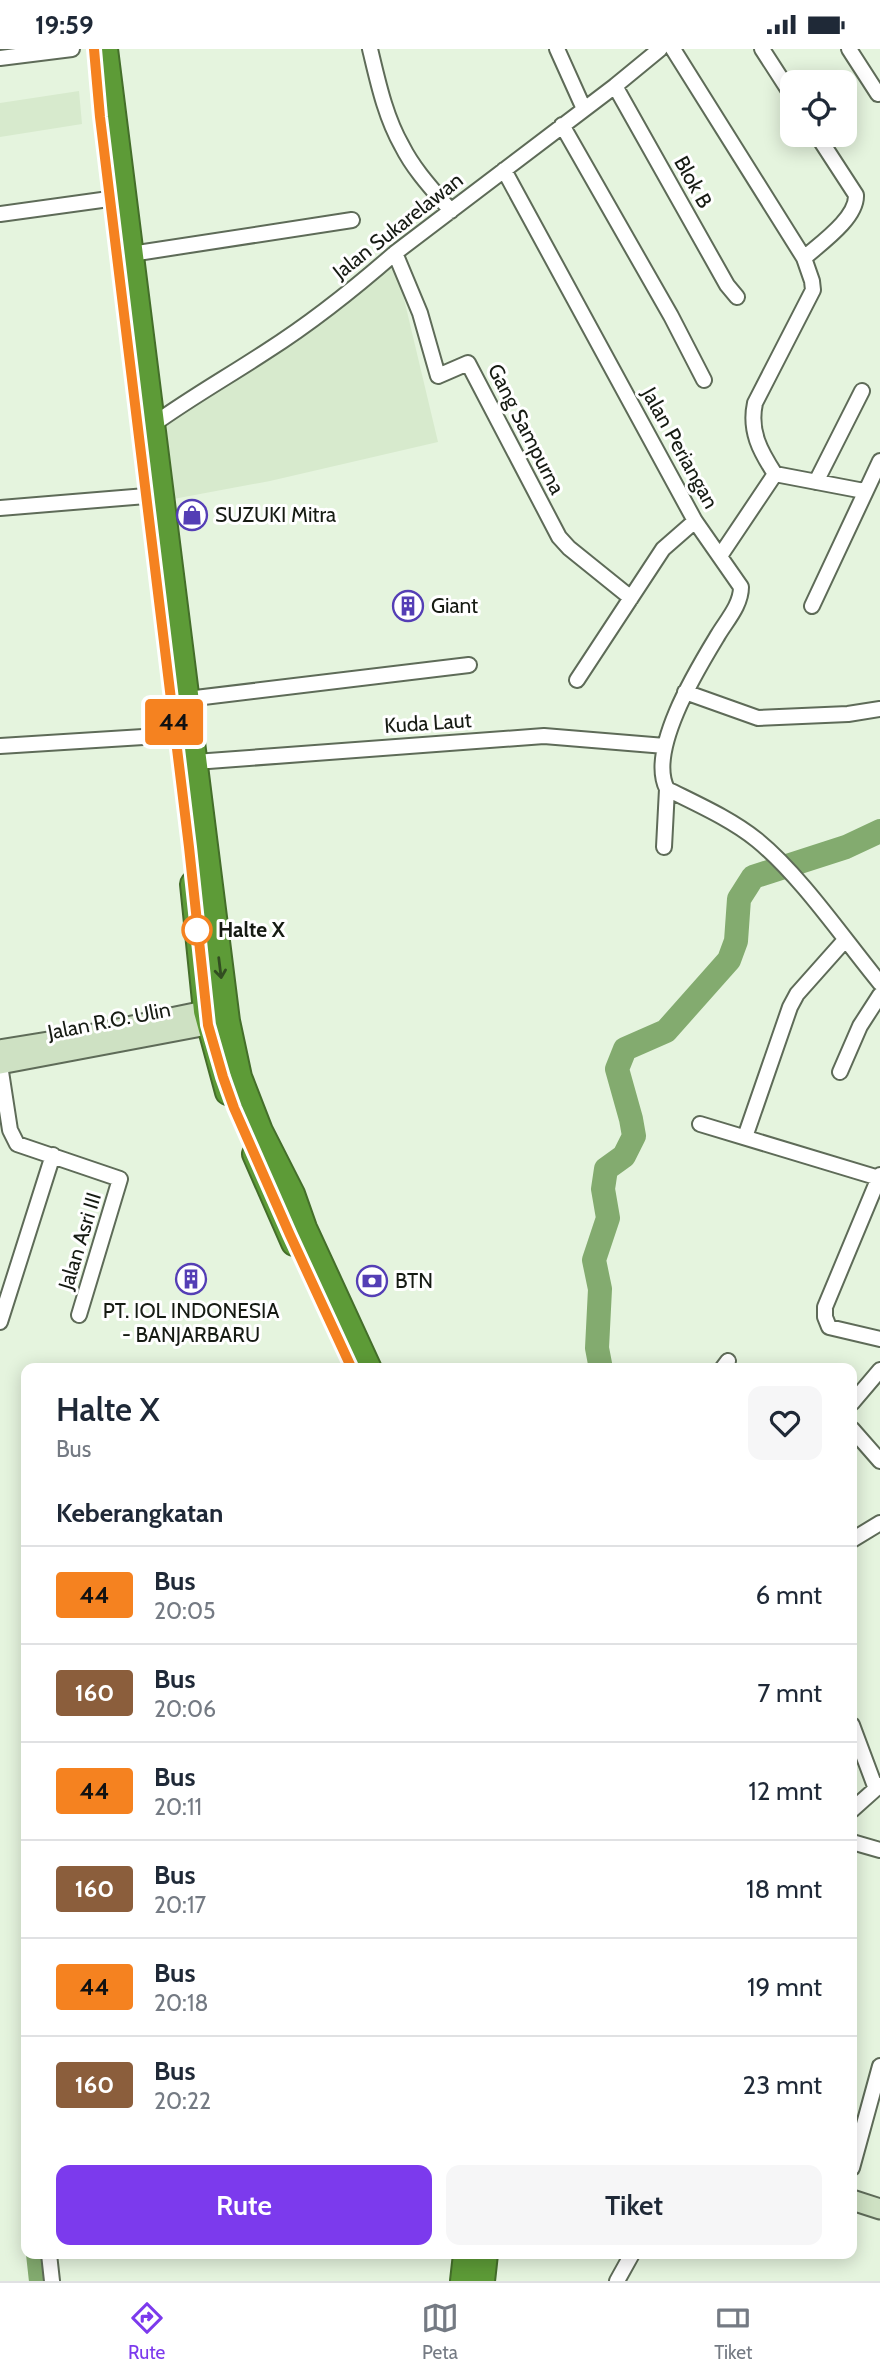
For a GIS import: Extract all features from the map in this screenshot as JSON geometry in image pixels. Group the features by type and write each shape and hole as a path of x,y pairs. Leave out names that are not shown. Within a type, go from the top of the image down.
{"highway":[{"path":"94,49 109,199 146,496 163,568 187,699 195,762 216,1016 248,1102 292,1193 304,1228 366,1363"},
{"path":"105,49 154,424 175,735 223,1077 290,1235 349,1363"},
{"path":"463,2281 465,2259"},
{"path":"482,2281 484,2259"}],"main road":[{"name":"Jalan R.O. Ulin","path":"0,1064 80,1043 216,1016"},
{"name":"Jalan R.O. Ulin","path":"0,1050 80,1043"},
{"path":"857,2202 880,2209"}],"street":[{"path":"0,58 72,49"},
{"path":"370,49 385,106 401,146 419,173 451,211"},
{"path":"557,49 584,109"},
{"name":"Jalan Sukarelawan","path":"154,424 269,350 660,49"},
{"path":"673,49 804,258 813,281 813,290 755,403 753,413 754,436 775,474"},
{"path":"762,49 780,77"},
{"path":"849,49 878,94"},
{"name":"Blok B","path":"615,86 727,285 737,297"},
{"path":"562,125 671,316 704,380"},
{"path":"804,258 849,216 855,206 856,195 825,147"},
{"name":"Jalan Periangan","path":"505,170 695,521 739,582 740,597 685,692 665,745"},
{"path":"0,214 109,199"},
{"path":"131,254 352,220"},
{"name":"Gang Sampurna","path":"395,253 420,313 438,376 468,363 559,537 631,598"},
{"path":"816,482 862,391"},
{"path":"812,607 880,461"},
{"path":"775,474 864,491"},
{"path":"720,556 775,474"},
{"path":"0,508 146,496"},
{"path":"577,680 663,549 695,521"},
{"path":"187,699 469,665"},
{"path":"685,692 758,719 848,714 880,709"},
{"path":"0,746 175,735"},
{"name":"Kuda Laut","path":"195,762 544,736 665,745"},
{"path":"664,847 667,789 664,777 665,745"},
{"path":"667,789 746,832 772,855 794,877 880,983"},
{"path":"746,1137 790,1007 797,994 845,940"},
{"path":"840,1072 860,1026 880,995"},
{"path":"0,1064 5,1133 17,1144 52,1155 0,1322"},
{"path":"700,1124 879,1177 825,1307 825,1317 829,1327 880,1339"},
{"name":"Jalan Asri III","path":"52,1155 120,1179 79,1315"},
{"path":"857,1397 880,1370"},
{"path":"857,1435 880,1461"},
{"path":"857,1537 880,1523"},
{"path":"857,1737 878,1787 857,1805"},
{"path":"857,1843 880,1850"},
{"path":"857,2150 880,2066"},
{"path":"50,2259 52,2281"},
{"path":"617,2281 629,2259"}],"shaded area":[{"path":"79,91 82,124 0,137 0,103"},
{"path":"395,261 438,442 270,481 168,500 162,423"}],"waterway":[{"path":"600,1363 597,1348 600,1289 594,1260 608,1218 603,1189 606,1169 624,1156 634,1136 617,1069 625,1049 666,1031 729,960 736,941 739,899 753,877 846,847 880,831"},
{"path":"39,2259 41,2281"}],"bus line":[{"name":"44","path":"94,49 208,1025 234,1108 349,1363"}],"place":[{"name":"SUZUKI Mitra","path":"192,515"},
{"name":"Giant","path":"408,606"},
{"name":"Halte X","path":"197,930"},
{"name":"PT. IOL INDONESIA - BANJARBARU","path":"191,1279"},
{"name":"BTN","path":"372,1281"}]}
